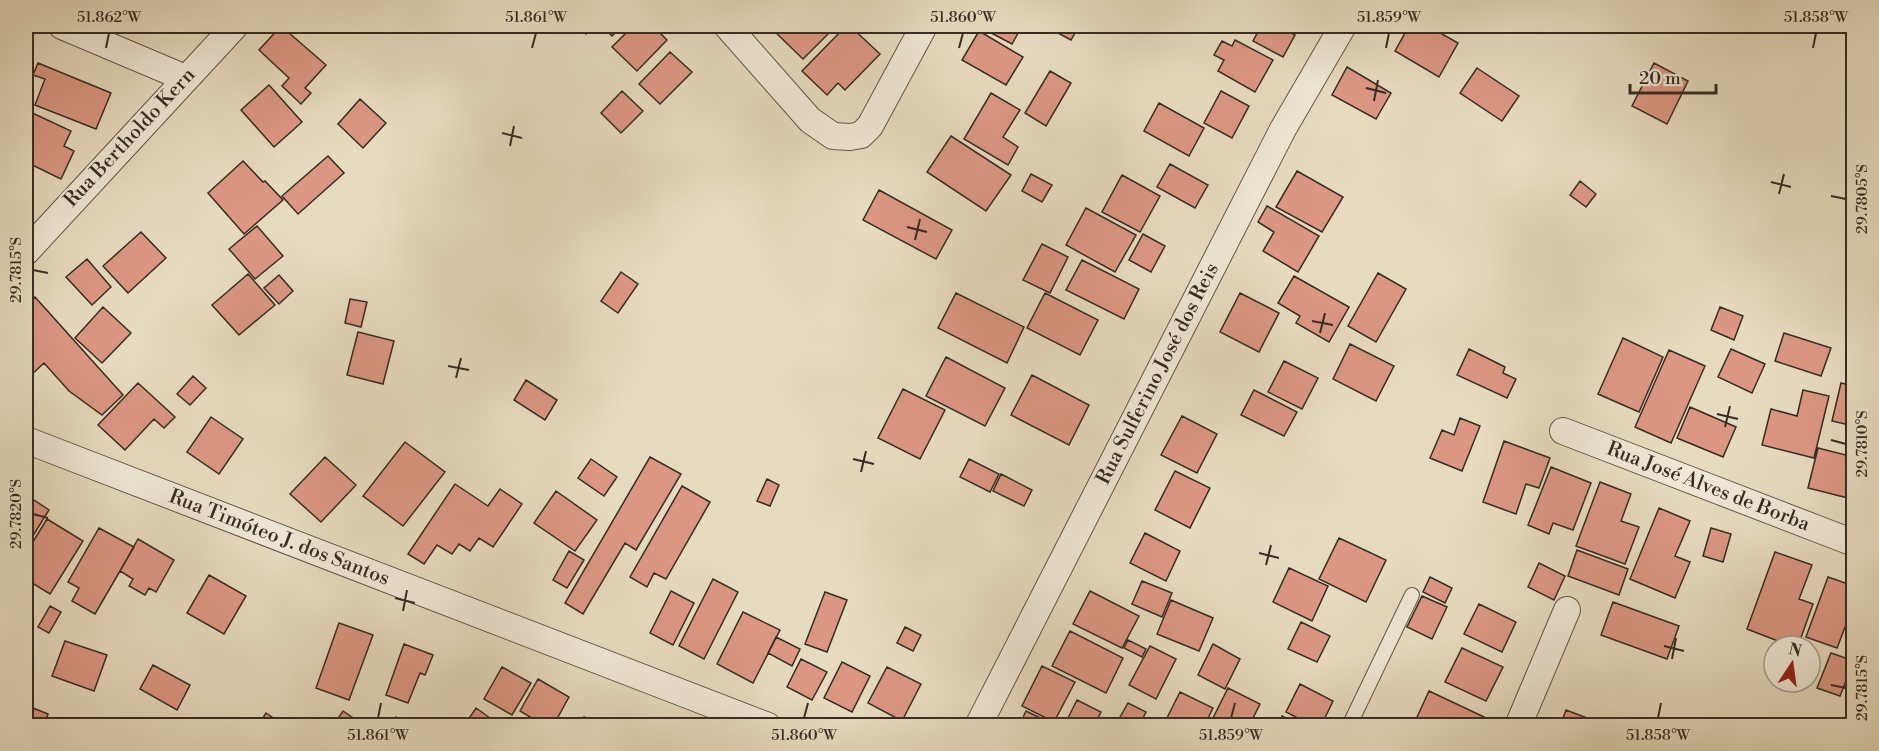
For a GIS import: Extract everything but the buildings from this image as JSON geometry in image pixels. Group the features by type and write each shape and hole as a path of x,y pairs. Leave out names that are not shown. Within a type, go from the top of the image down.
{"street":[{"path":"62,26 185,78"},
{"name":"Rua Bertholdo Kern","path":"26,252 235,26"},
{"path":"727,26 810,120 833,136 850,137 861,135 870,126 924,26"},
{"name":"Rua Sulferino José dos Reis","path":"978,726 1283,129 1343,26"},
{"name":"Rua José Alves de Borba","path":"1563,431 1854,543"},
{"name":"Rua Timóteo J. dos Santos","path":"26,440 768,726"},
{"path":"1518,726 1567,610"}],"lane":[{"path":"1350,726 1412,595"}]}
